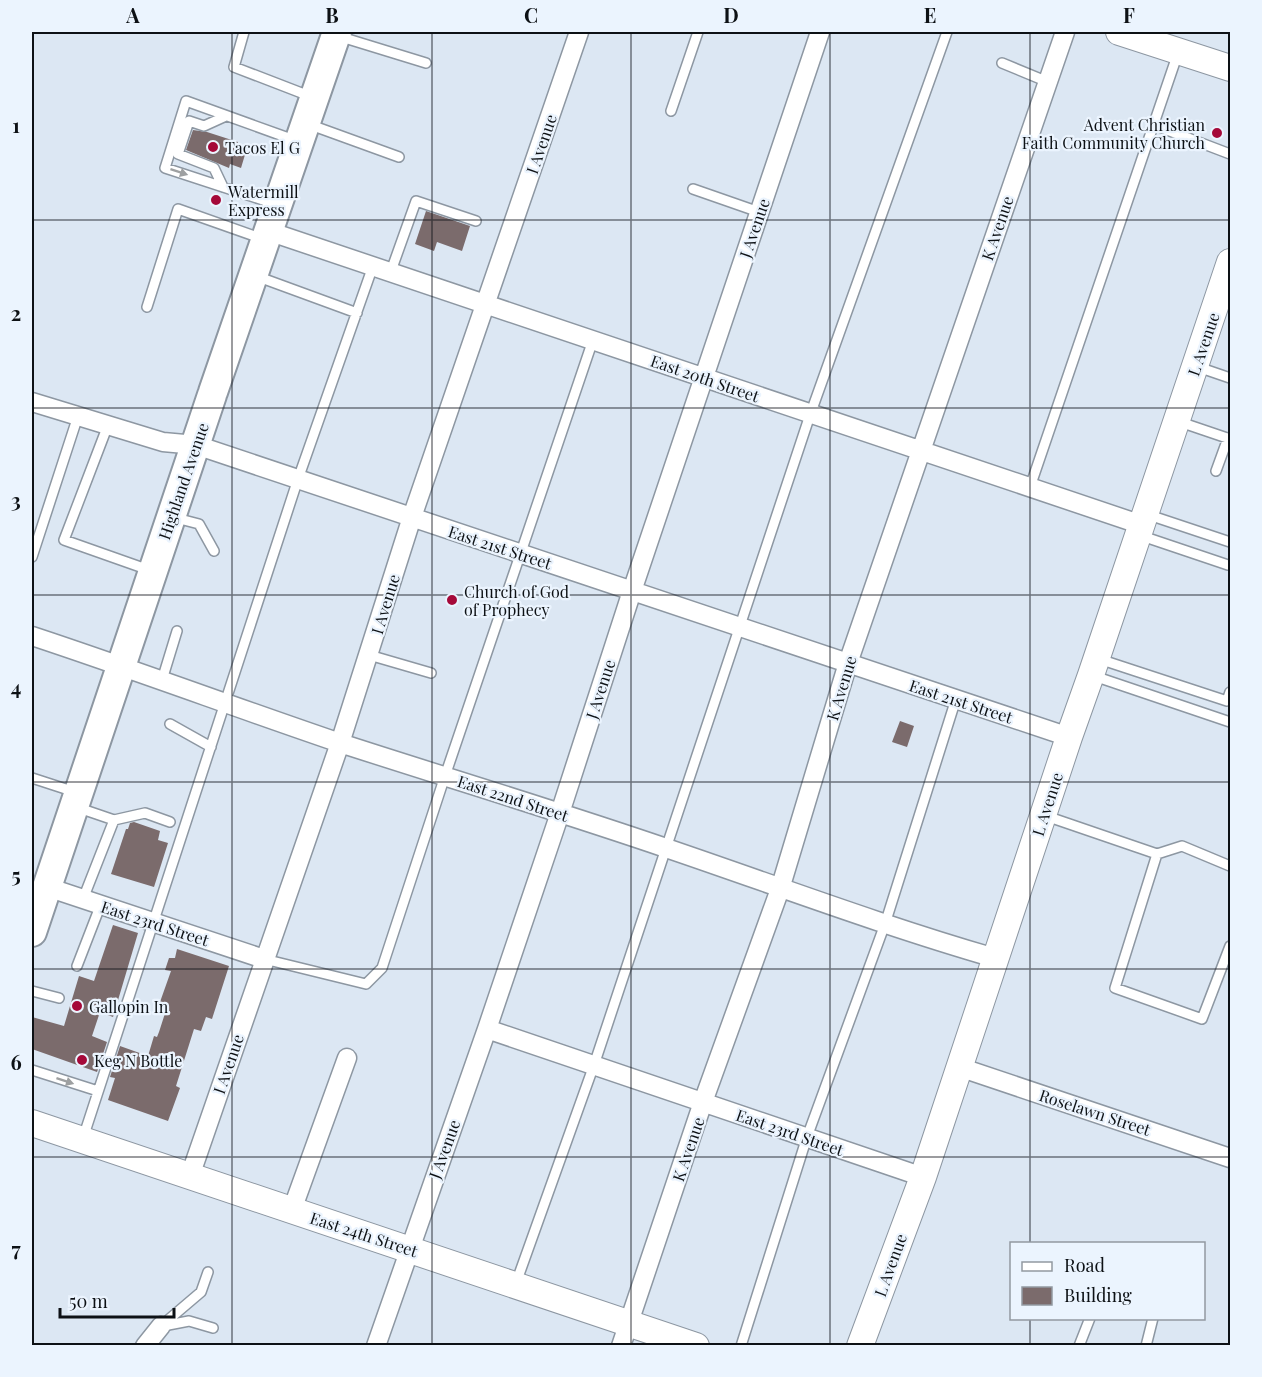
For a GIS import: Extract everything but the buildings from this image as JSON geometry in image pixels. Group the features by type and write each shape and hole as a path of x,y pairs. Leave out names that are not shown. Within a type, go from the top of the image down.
{"main road":[{"name":"Highland Avenue","path":"32,932 212,393 337,34"}],"street":[{"name":"I Avenue","path":"190,1176 340,743 412,517 579,32"},
{"name":"J Avenue","path":"376,1346 560,813 632,591 820,32"},
{"name":"K Avenue","path":"625,1334 703,1102 780,889 848,663 919,451 1065,32"},
{"path":"1119,32 1230,68"},
{"name":"East 20th Street","path":"267,236 374,265 810,415 1142,525"},
{"name":"L Avenue","path":"860,1346 923,1177 1068,737 1094,667 1230,262"},
{"name":"East 21st Street","path":"32,402 163,442 196,445 1068,737"},
{"name":"East 22nd Street","path":"32,636 120,664 226,704 340,743 560,813 780,889 995,958"},
{"name":"East 23rd Street","path":"47,887 264,959"},
{"name":"East 23rd Street","path":"487,1029 923,1177"},
{"path":"292,1210 347,1058"},
{"name":"Roselawn Street","path":"958,1067 1230,1158"},
{"name":"East 24th Street","path":"34,1126 516,1285 625,1334 684,1343"},
{"path":"145,1346 161,1326"}],"lane":[{"path":"244,32 234,67 306,121 399,156"},
{"path":"671,111 698,32"},
{"path":"516,1285 594,1065 810,415 947,32"},
{"path":"337,34 426,63"},
{"path":"1030,487 1179,51"},
{"path":"1002,63 1048,82"},
{"path":"278,205 165,168 186,101 226,116 306,121"},
{"path":"223,187 214,168 178,154 189,121 204,126 226,116"},
{"path":"1154,125 1230,154"},
{"path":"693,189 759,212"},
{"path":"391,272 416,201 476,220"},
{"path":"147,307 178,209 267,236"},
{"path":"82,1140 298,479 374,265"},
{"path":"253,275 357,313"},
{"path":"264,959 366,984 382,968 593,340"},
{"path":"1196,366 1230,378"},
{"path":"32,557 78,416"},
{"path":"1177,422 1229,438 1216,471"},
{"path":"108,425 64,540 152,571"},
{"path":"171,517 199,524 214,551"},
{"path":"1142,525 1230,542"},
{"path":"1142,525 1228,565"},
{"path":"162,680 177,631"},
{"path":"369,655 431,673"},
{"path":"1094,667 1227,702 1230,692"},
{"path":"1094,667 1230,722"},
{"path":"741,1346 807,1137 885,924 956,699"},
{"path":"170,724 211,747"},
{"path":"32,778 114,820 145,813 170,822"},
{"path":"1044,815 1157,854 1182,846 1230,866"},
{"path":"77,966 114,820"},
{"path":"1157,854 1115,988 1202,1019 1230,946"},
{"path":"32,991 58,998"},
{"path":"32,1070 98,1091"},
{"path":"161,1326 201,1292 208,1272"},
{"path":"1079,1346 1089,1320"},
{"path":"1146,1346 1152,1320"},
{"path":"161,1326 189,1321 213,1328"}],"place":[{"name":"Advent Christian Faith Community Church","path":"1217,133"},
{"name":"Tacos El G","path":"213,147"},
{"name":"Watermill Express","path":"216,200"},
{"name":"Church of God of Prophecy","path":"452,600"},
{"name":"Gallopin In","path":"77,1006"},
{"name":"Keg N Bottle","path":"82,1060"}]}
